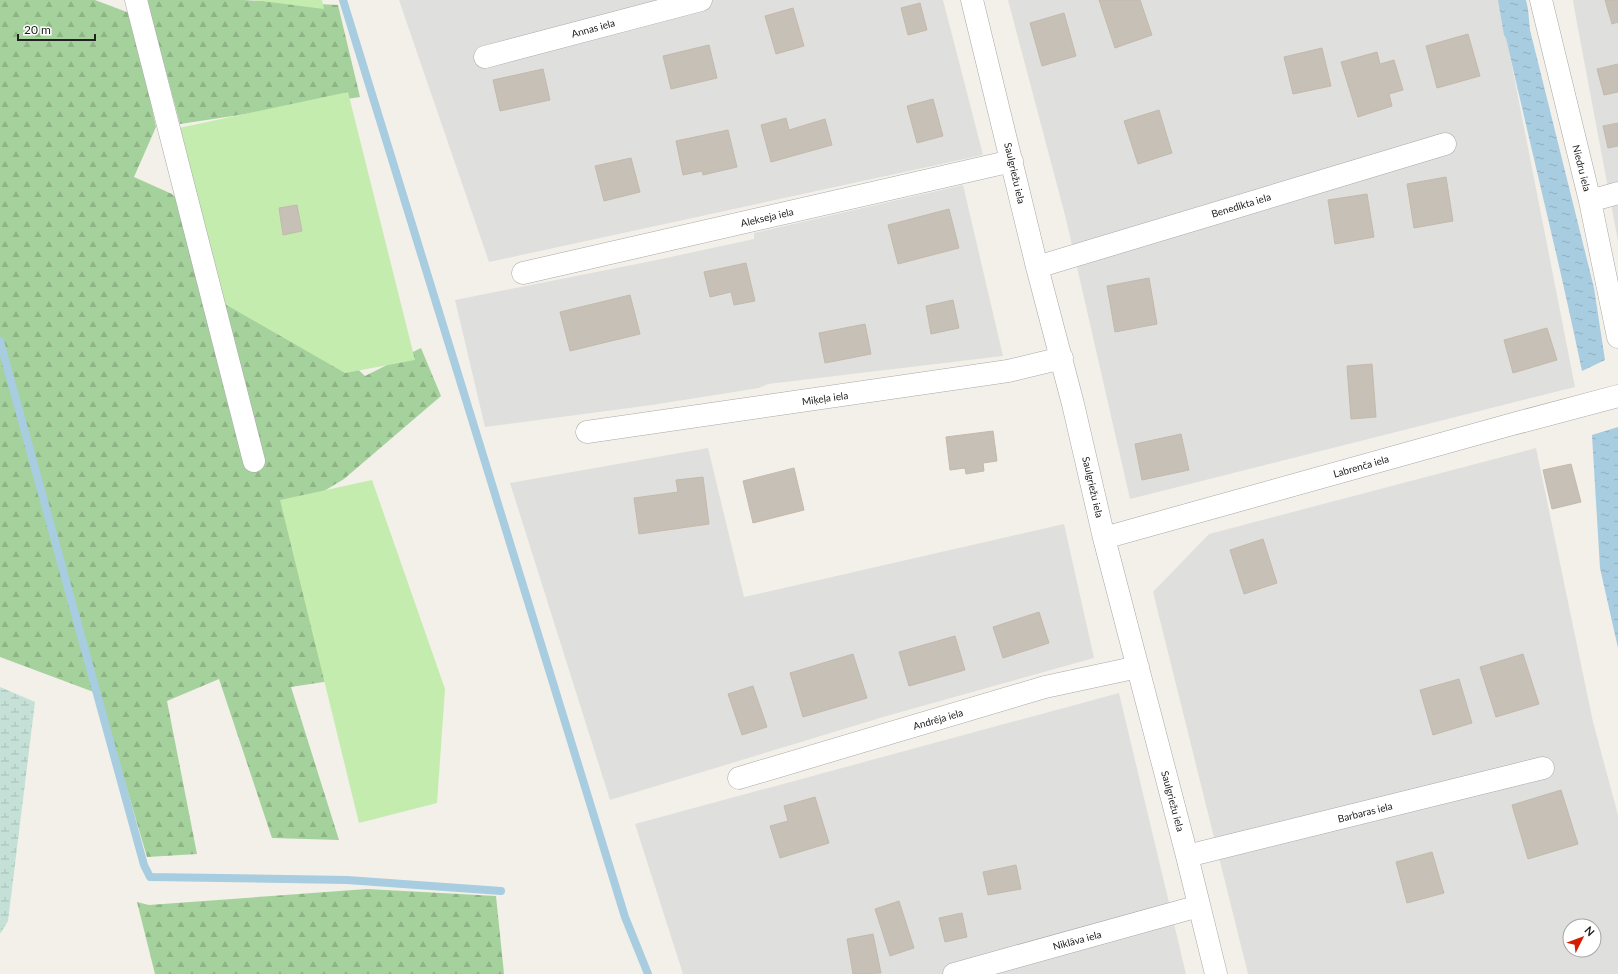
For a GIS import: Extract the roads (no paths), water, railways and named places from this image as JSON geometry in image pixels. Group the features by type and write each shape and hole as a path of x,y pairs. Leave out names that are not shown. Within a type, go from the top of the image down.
{"street":[{"path":"136,0 254,461"},
{"name":"Annas iela","path":"485,57 701,0"},
{"name":"Saulgriežu iela","path":"972,0 1037,267 1062,358 1104,538 1188,856 1216,974"},
{"name":"Niedru iela","path":"1541,0 1590,201 1618,337"},
{"name":"Benedikta iela","path":"1037,267 1445,144"},
{"name":"Alekseja iela","path":"523,273 1012,161"},
{"path":"1590,201 1618,193"},
{"name":"Miķeļa iela","path":"587,432 1008,371 1062,358"},
{"name":"Labrenča iela","path":"1104,538 1618,396"},
{"name":"Andrēja iela","path":"739,778 1045,687 1138,667"},
{"name":"Barbaras iela","path":"1188,856 1543,768"},
{"name":"Niklāva iela","path":"954,974 1200,906"}],"water":[{"path":"1498,0 1526,0 1530,30 1594,288 1605,360 1582,371 1506,38 1504,35"},
{"path":"1618,427 1618,648 1600,568 1592,435"}],"waterway":[{"path":"343,0 625,917 648,974"},
{"path":"0,341 144,865 150,877 347,880 501,891"}]}
